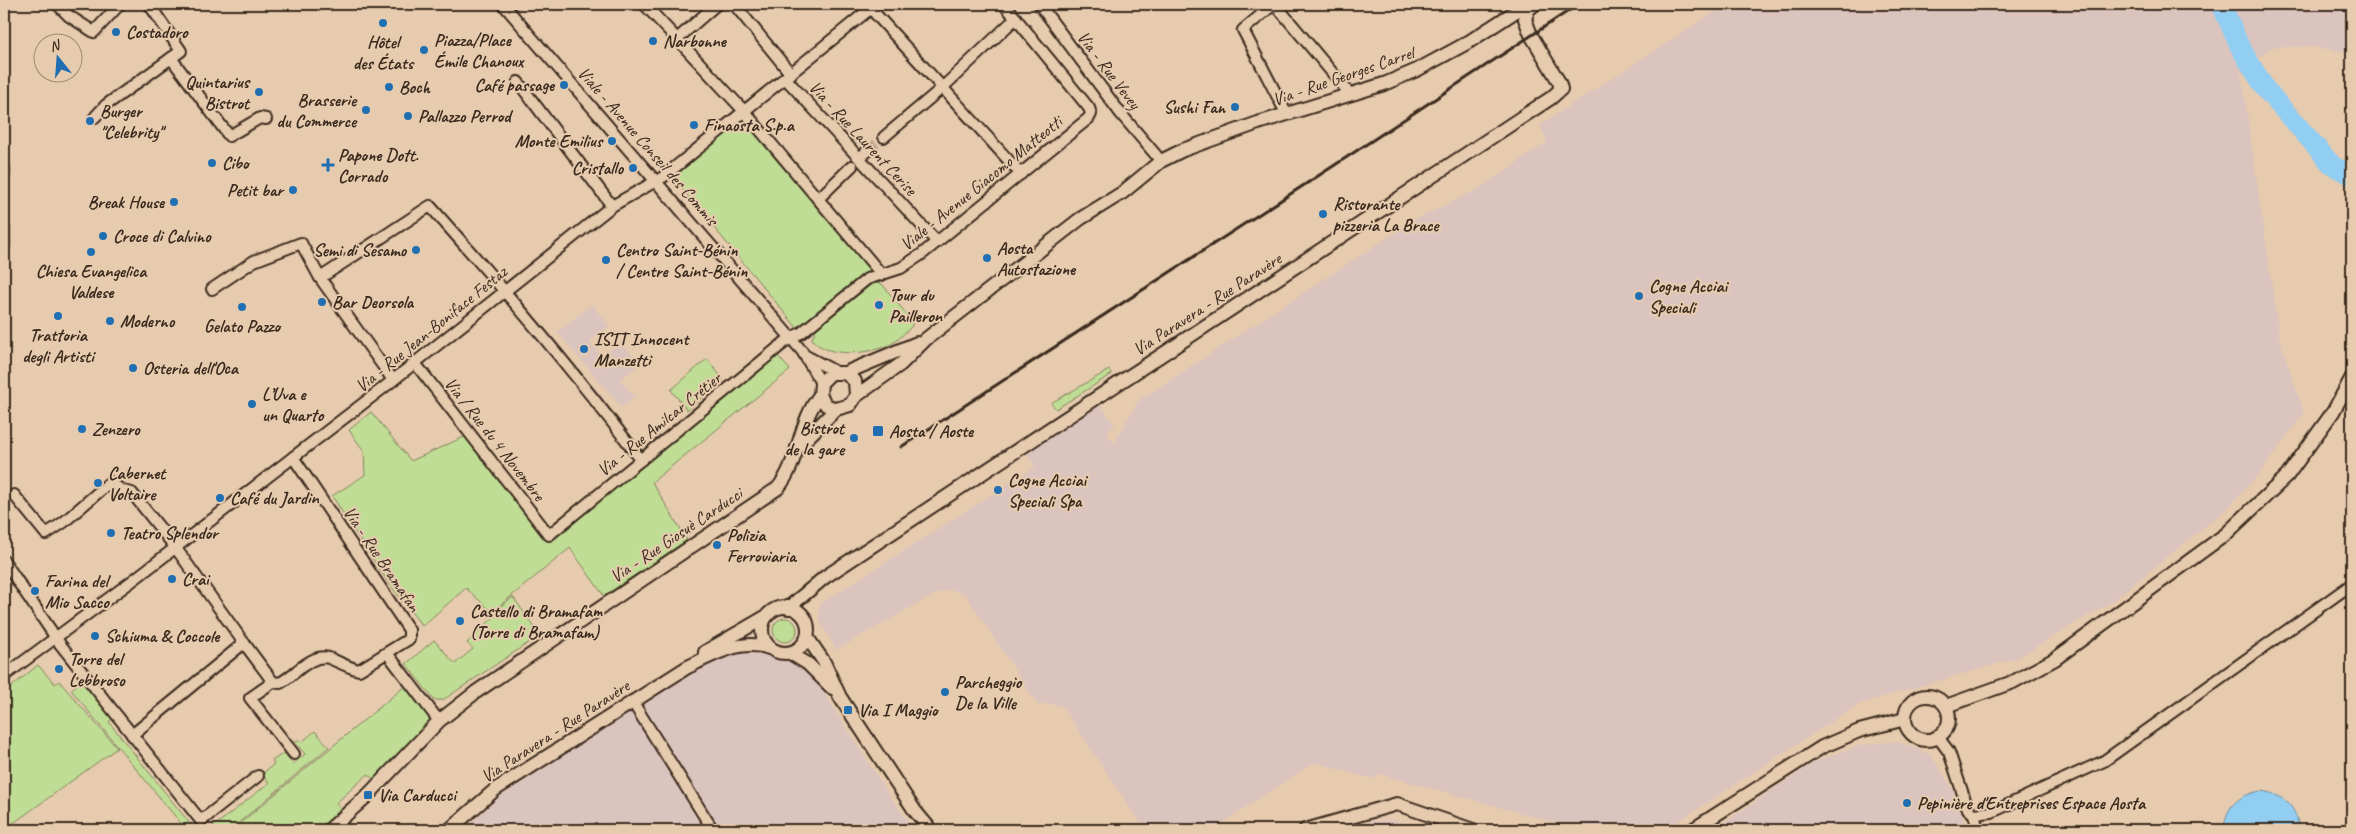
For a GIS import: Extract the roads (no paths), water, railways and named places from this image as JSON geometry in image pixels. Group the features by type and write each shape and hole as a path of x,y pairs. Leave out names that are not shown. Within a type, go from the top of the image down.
{"street":[{"path":"57,4 69,16 94,32 120,4"},
{"path":"95,117 106,105 182,51 149,4"},
{"name":"Viale - Avenue Conseil des Commis","path":"503,4 658,181 806,356"},
{"path":"644,4 744,111 882,275"},
{"path":"677,39 717,4"},
{"name":"Via - Rue Laurent Cerise","path":"734,4 788,76 859,158 937,242"},
{"path":"886,135 942,88 1016,18 1004,4"},
{"path":"1042,7 1054,4"},
{"path":"1286,114 1243,30 1275,4 1350,94"},
{"path":"1467,43 1543,4"},
{"path":"874,6 942,88 1021,174"},
{"name":"Via - Rue Jean-Boniface Festaz","path":"4,676 106,601 415,363 612,206 658,181 874,6"},
{"name":"Via - Rue Vevey","path":"1042,7 1121,114 1160,161"},
{"name":"Via - Rue Georges Carrel","path":"926,339 1080,220 1122,193 1160,161 1184,150 1417,70 1529,11"},
{"name":"Via Paravera - Rue Paravère","path":"788,608 810,592 825,577 1551,98 1561,89 1529,11"},
{"name":"Viale - Avenue Giacomo Matteotti","path":"790,338 801,333 867,279 901,268 937,242 1089,118 1091,114 1089,108 1016,18"},
{"path":"171,58 229,136 260,118 266,119"},
{"path":"518,82 612,206"},
{"path":"859,158 869,150"},
{"path":"818,199 852,166"},
{"path":"4,168 4,174"},
{"path":"320,278 430,206 604,411 641,460"},
{"path":"4,229 4,245"},
{"path":"212,289 254,261 301,243 320,278 393,380"},
{"name":"Via - Rue Amilcar Crétier","path":"549,535 790,338"},
{"path":"820,389 827,376 926,339"},
{"path":"797,448 836,409 850,405 856,396 901,364 926,339"},
{"path":"806,356 841,372 854,381 856,396"},
{"path":"806,356 826,405 836,409"},
{"name":"Via / Rue du 4 Novembre","path":"415,363 549,535"},
{"path":"1946,706 2013,682 2055,658 2226,534 2287,476 2333,412 2352,377"},
{"name":"Via - Rue Giosuè Carducci","path":"329,830 368,794 439,721 484,686 778,488 787,477 806,416 820,389"},
{"name":"Via - Rue Bramafan","path":"293,457 409,630 409,639 387,653"},
{"path":"14,495 46,534 64,522 110,482 123,492 132,493 175,547 273,682"},
{"path":"4,562 55,637 201,821 258,776"},
{"path":"1974,814 1992,812 2104,761 2352,584"},
{"path":"810,592 805,620 807,637 824,662 840,697 915,811 931,830"},
{"path":"805,620 795,610 788,608 777,609 767,616 763,624 764,641 769,648 776,652 790,653 808,664 840,697"},
{"name":"Via Paravera - Rue Paravère","path":"686,668 704,652 767,616"},
{"path":"790,653 803,644 807,637"},
{"path":"132,735 244,643"},
{"name":"Via Paravera - Rue Paravère","path":"449,830 496,789 686,668 711,655 737,647 756,645 769,648"},
{"path":"294,754 250,698 273,682 280,683 286,681 315,659 322,657 330,658 345,667 359,670 387,653 439,721"},
{"path":"1921,697 1935,697 1946,706 1950,720 1944,733 1938,738 1920,739 1907,728 1905,719 1909,705 1921,697"},
{"path":"632,701 714,830"},
{"path":"1692,830 1822,747 1859,731 1905,719"},
{"path":"1938,738 1949,752 1968,809 1974,814 1978,830"},
{"path":"1305,830 1397,804 1473,830"}],"water":[{"path":"2261,791 2276,795 2288,803 2298,822 2299,830 2224,830 2227,815 2234,803 2239,799"}],"waterway":[{"path":"2221,4 2240,47 2266,90 2333,166 2352,175"}],"tunnel":[{"path":"869,150 884,137"}],"railway":[{"path":"901,447 1579,4"}],"place":[{"name":"Hôtel des États","path":"383,23"},
{"name":"Costadoro","path":"116,32"},
{"name":"Narbonne","path":"653,41"},
{"name":"Piazza/Place Émile Chanoux","path":"424,50"},
{"name":"Café passage","path":"564,85"},
{"name":"Boch","path":"389,87"},
{"name":"Quintarius Bistrot","path":"259,92"},
{"name":"Sushi Fan","path":"1235,107"},
{"name":"Brasserie du Commerce","path":"366,110"},
{"name":"Pallazzo Perrod","path":"408,116"},
{"name":"Burger \"Celebrity\"","path":"90,121"},
{"name":"Finaosta S.p.a","path":"694,125"},
{"name":"Monte Emilius","path":"612,141"},
{"name":"Cibo","path":"212,163"},
{"name":"Papone Dott. Corrado","path":"328,165"},
{"name":"Cristallo","path":"633,168"},
{"name":"Petit bar","path":"293,190"},
{"name":"Break House","path":"174,202"},
{"name":"Ristorante pizzeria La Brace","path":"1323,214"},
{"name":"Croce di Calvino","path":"103,236"},
{"name":"Semi di Sesamo","path":"416,250"},
{"name":"Chiesa Evangelica Valdese","path":"91,252"},
{"name":"Aosta Autostazione","path":"987,258"},
{"name":"Centro Saint-Bénin / Centre Saint-Bénin","path":"606,260"},
{"name":"Cogne Acciai Speciali","path":"1639,296"},
{"name":"Bar Deorsola","path":"322,302"},
{"name":"Tour du Pailleron","path":"879,305"},
{"name":"Gelato Pazzo","path":"242,307"},
{"name":"Trattoria degli Artisti","path":"58,316"},
{"name":"Moderno","path":"110,321"},
{"name":"ISIT Innocent Manzetti","path":"584,349"},
{"name":"Osteria dell'Oca","path":"133,368"},
{"name":"L’Uva e un Quarto","path":"252,404"},
{"name":"Zenzero","path":"82,429"},
{"name":"Aosta / Aoste","path":"878,431"},
{"name":"Bistrot de la gare","path":"854,438"},
{"name":"Cabernet Voltaire","path":"98,483"},
{"name":"Cogne Acciai Speciali Spa","path":"998,490"},
{"name":"Café du Jardin","path":"220,498"},
{"name":"Teatro Splendor","path":"111,533"},
{"name":"Polizia Ferroviaria","path":"717,545"},
{"name":"Crai","path":"172,579"},
{"name":"Farina del Mio Sacco","path":"35,591"},
{"name":"Castello di Bramafam (Torre di Bramafam)","path":"460,621"},
{"name":"Schiuma & Coccole","path":"95,636"},
{"name":"Torre del Lebbroso","path":"59,669"},
{"name":"Parcheggio De la Ville","path":"945,692"},
{"name":"Via I Maggio","path":"848,710"},
{"name":"Via Carducci","path":"368,795"},
{"name":"Pepinière d'Entreprises Espace Aosta","path":"1907,803"}]}
